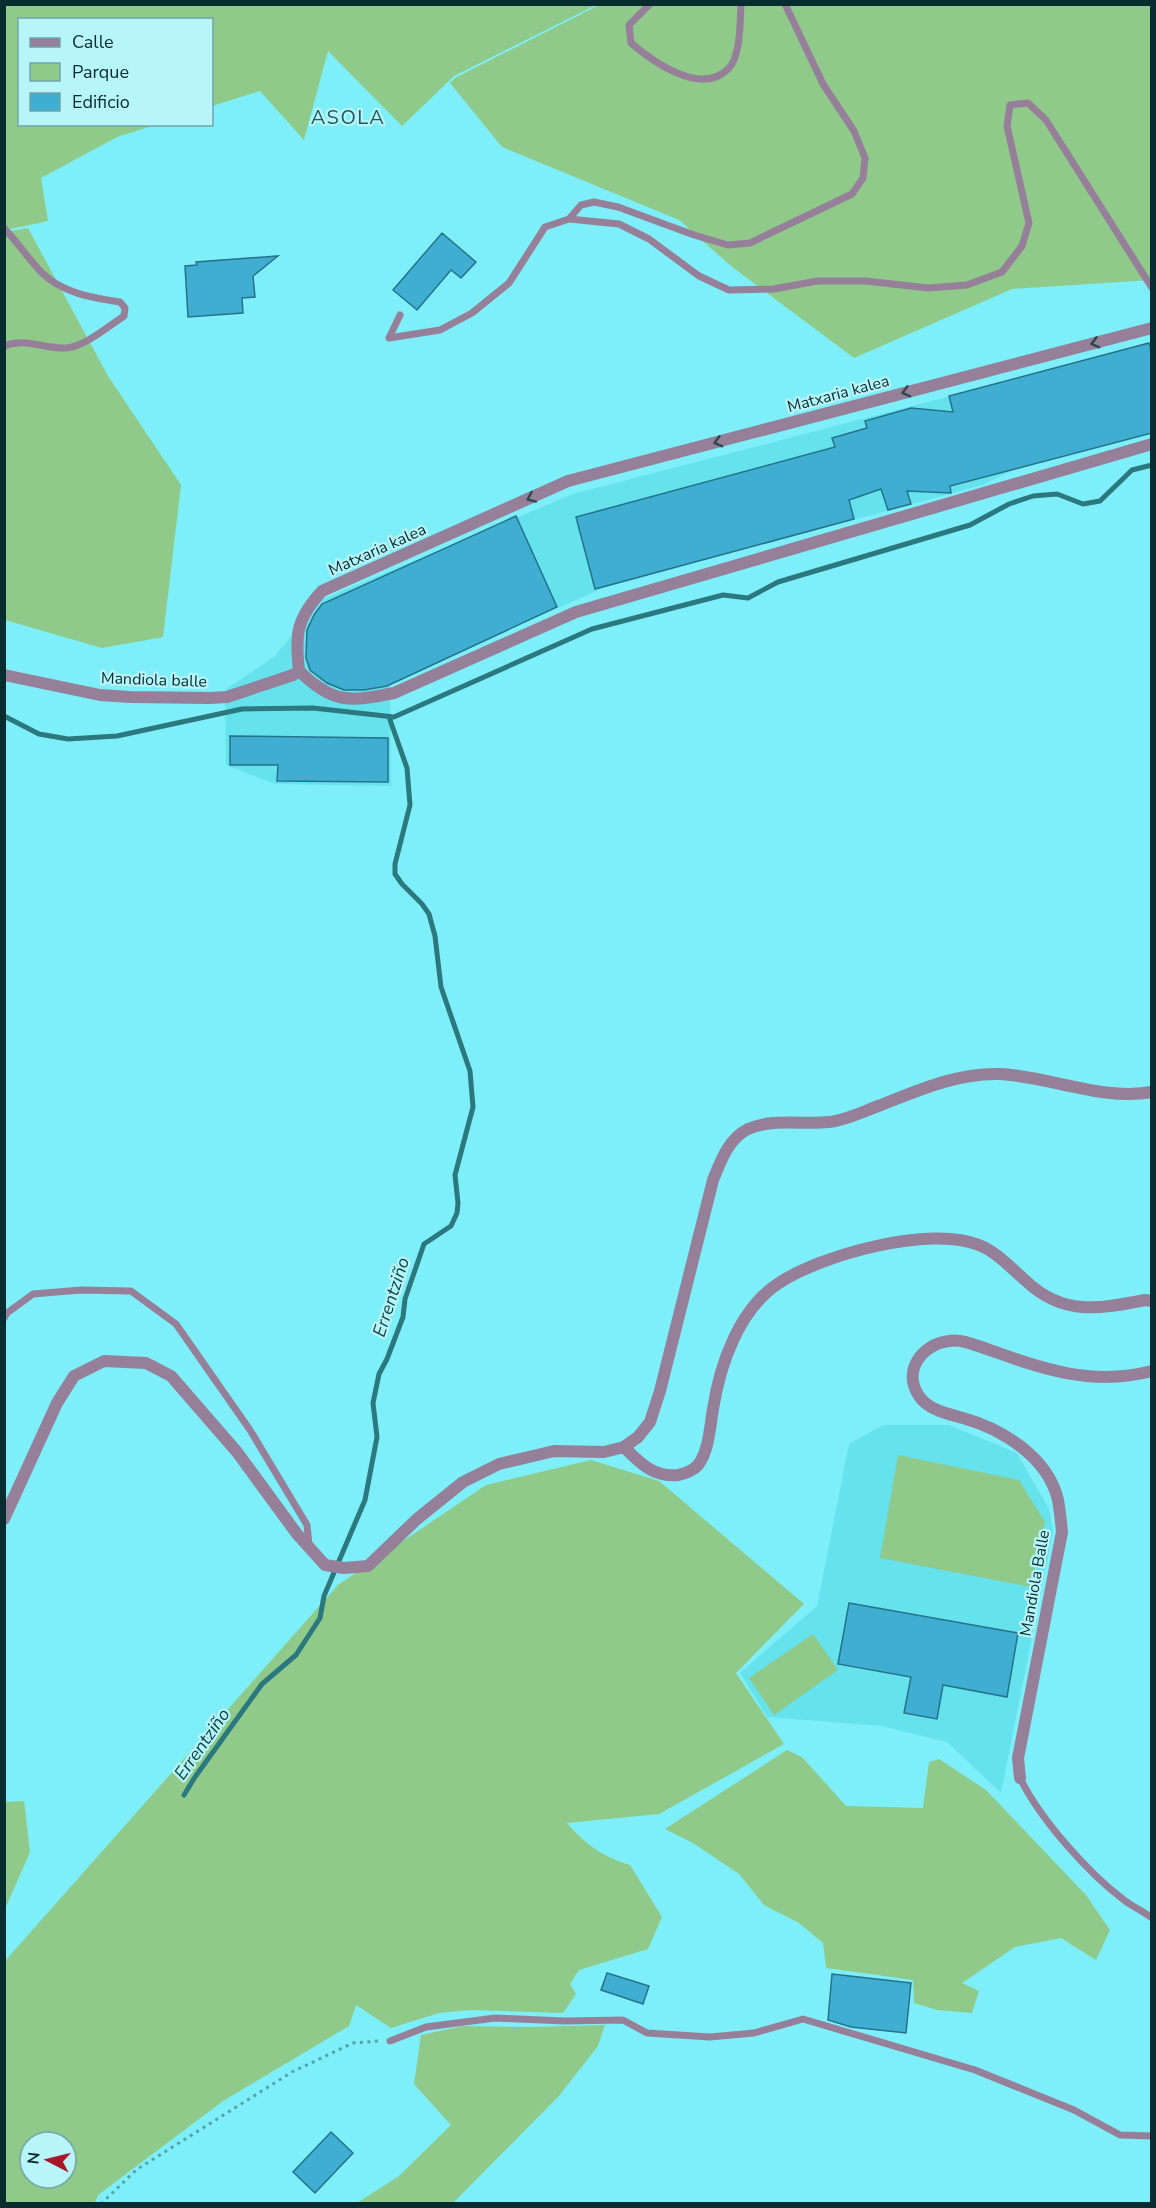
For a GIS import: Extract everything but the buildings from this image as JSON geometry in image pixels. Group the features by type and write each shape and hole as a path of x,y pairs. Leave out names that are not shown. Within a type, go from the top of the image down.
{"street":[{"name":"Matxaria kalea","path":"299,671 296,642 302,619 322,591 567,481 1152,328"},
{"path":"299,671 319,689 341,698 367,699 394,693 576,612 1152,444"},
{"name":"Mandiola balle","path":"4,675 100,695 130,698 210,698 227,697 299,671"},
{"path":"4,1519 57,1403 74,1376 104,1361 146,1363 171,1376 237,1452 297,1534 325,1565 344,1568 368,1566 417,1520 463,1482 499,1464 554,1451 604,1452 624,1447 638,1437 650,1422 660,1391 713,1180 731,1142 747,1130 766,1123 830,1122 846,1118 930,1085 962,1077 998,1074 1110,1092 1137,1094 1152,1092"},
{"path":"624,1447 653,1473 670,1476 683,1474 697,1467 705,1454 715,1391 724,1363 746,1317 767,1291 794,1273 862,1249 910,1240 945,1238 979,1245 1002,1260 1030,1286 1050,1299 1072,1307 1096,1308 1145,1300 1152,1301"},
{"name":"Mandiola Balle","path":"1020,1778 1018,1758 1062,1532 1058,1499 1048,1477 1028,1452 1000,1432 939,1411 920,1398 912,1381 914,1367 922,1351 936,1343 951,1340 972,1344 1063,1374 1090,1378 1152,1371"}],"lane":[{"path":"650,4 629,25 631,43 673,72 692,77 714,78 730,67 738,46 741,4"},
{"path":"569,219 581,205 594,202 618,207 728,245 750,243 852,194 863,178 865,158 854,131 823,84 785,4"},
{"path":"400,315 389,338 440,330 472,313 509,283 545,227 569,219 619,224 649,239 699,276 729,290 774,288 817,281 866,281 928,288 967,285 1002,272 1022,246 1029,223 1006,126 1010,105 1028,103 1046,120 1152,288"},
{"path":"4,228 42,273 72,291 84,296 120,302 125,308 124,316 77,346 65,348 16,341 4,346"},
{"path":"4,1318 7,1313 33,1294 81,1290 131,1291 176,1324 250,1430 307,1525 309,1545"},
{"path":"1020,1778 1028,1796 1046,1820 1101,1881 1126,1902 1152,1918"},
{"path":"390,2041 426,2027 495,2018 564,2021 622,2020 647,2033 710,2037 754,2033 803,2019 975,2070 1074,2110 1120,2135 1152,2136"}],"path":[{"path":"101,2204 136,2170 291,2072 353,2043 390,2041"}],"shaded area":[{"path":"1151,344 1151,429 1028,463 982,485 603,588 390,683 391,786 275,784 226,765 225,690 275,656 321,600 573,494"},
{"path":"883,1425 949,1425 1017,1453 1049,1509 1053,1531 1001,1793 947,1742 882,1726 767,1717 740,1673 817,1606 849,1444"}],"green space":[{"path":"5,5 596,5 454,76 402,126 328,51 304,140 260,91 213,106 213,18 18,18 18,126 152,126 117,137 41,178 48,221 11,229 5,227"},
{"path":"599,5 1151,5 1151,280 1012,289 854,358 731,266 679,220 502,147 450,83 455,78"},
{"path":"28,228 108,376 181,485 163,637 102,648 5,620 4,230"},
{"path":"898,1455 1019,1480 1045,1522 1031,1587 880,1558"},
{"path":"591,1460 659,1481 804,1604 736,1673 784,1744 659,1814 567,1823 595,1849 630,1865 662,1917 648,1949 579,1970 570,1984 576,1994 563,2013 470,2010 439,2013 391,2028 356,2005 349,2026 223,2101 98,2195 95,2203 5,2204 5,1961 338,1585 486,1485"},
{"path":"813,1634 838,1670 774,1715 749,1678"},
{"path":"787,1750 802,1757 846,1806 923,1808 929,1762 939,1759 986,1790 1086,1895 1110,1930 1096,1960 1061,1938 1015,1947 962,1983 979,1991 972,2013 937,2010 914,2003 913,1980 826,1968 823,1943 799,1923 764,1905 739,1874 693,1843 665,1829"},
{"path":"24,1801 30,1852 5,1909 5,1802"},
{"path":"605,2025 598,2046 558,2097 453,2203 357,2203 399,2176 451,2125 414,2084 421,2035 463,2026"}],"waterway":[{"path":"4,716 39,734 68,739 117,736 242,709 313,708 394,717 592,629 723,595 748,598 778,582 970,525 1009,504 1033,496 1057,494 1083,504 1100,501 1132,470 1152,465"},
{"name":"Errentziño","path":"184,1795 262,1684 296,1655 320,1618 324,1596 365,1500 377,1437 373,1403 379,1374 403,1317 405,1299 424,1244 451,1226 457,1213 455,1175 473,1107 470,1071 441,987 435,936 429,914 395,874 395,864 410,805 407,768 389,717"}],"district":[{"name":"ASOLA","path":"348,117"}]}
